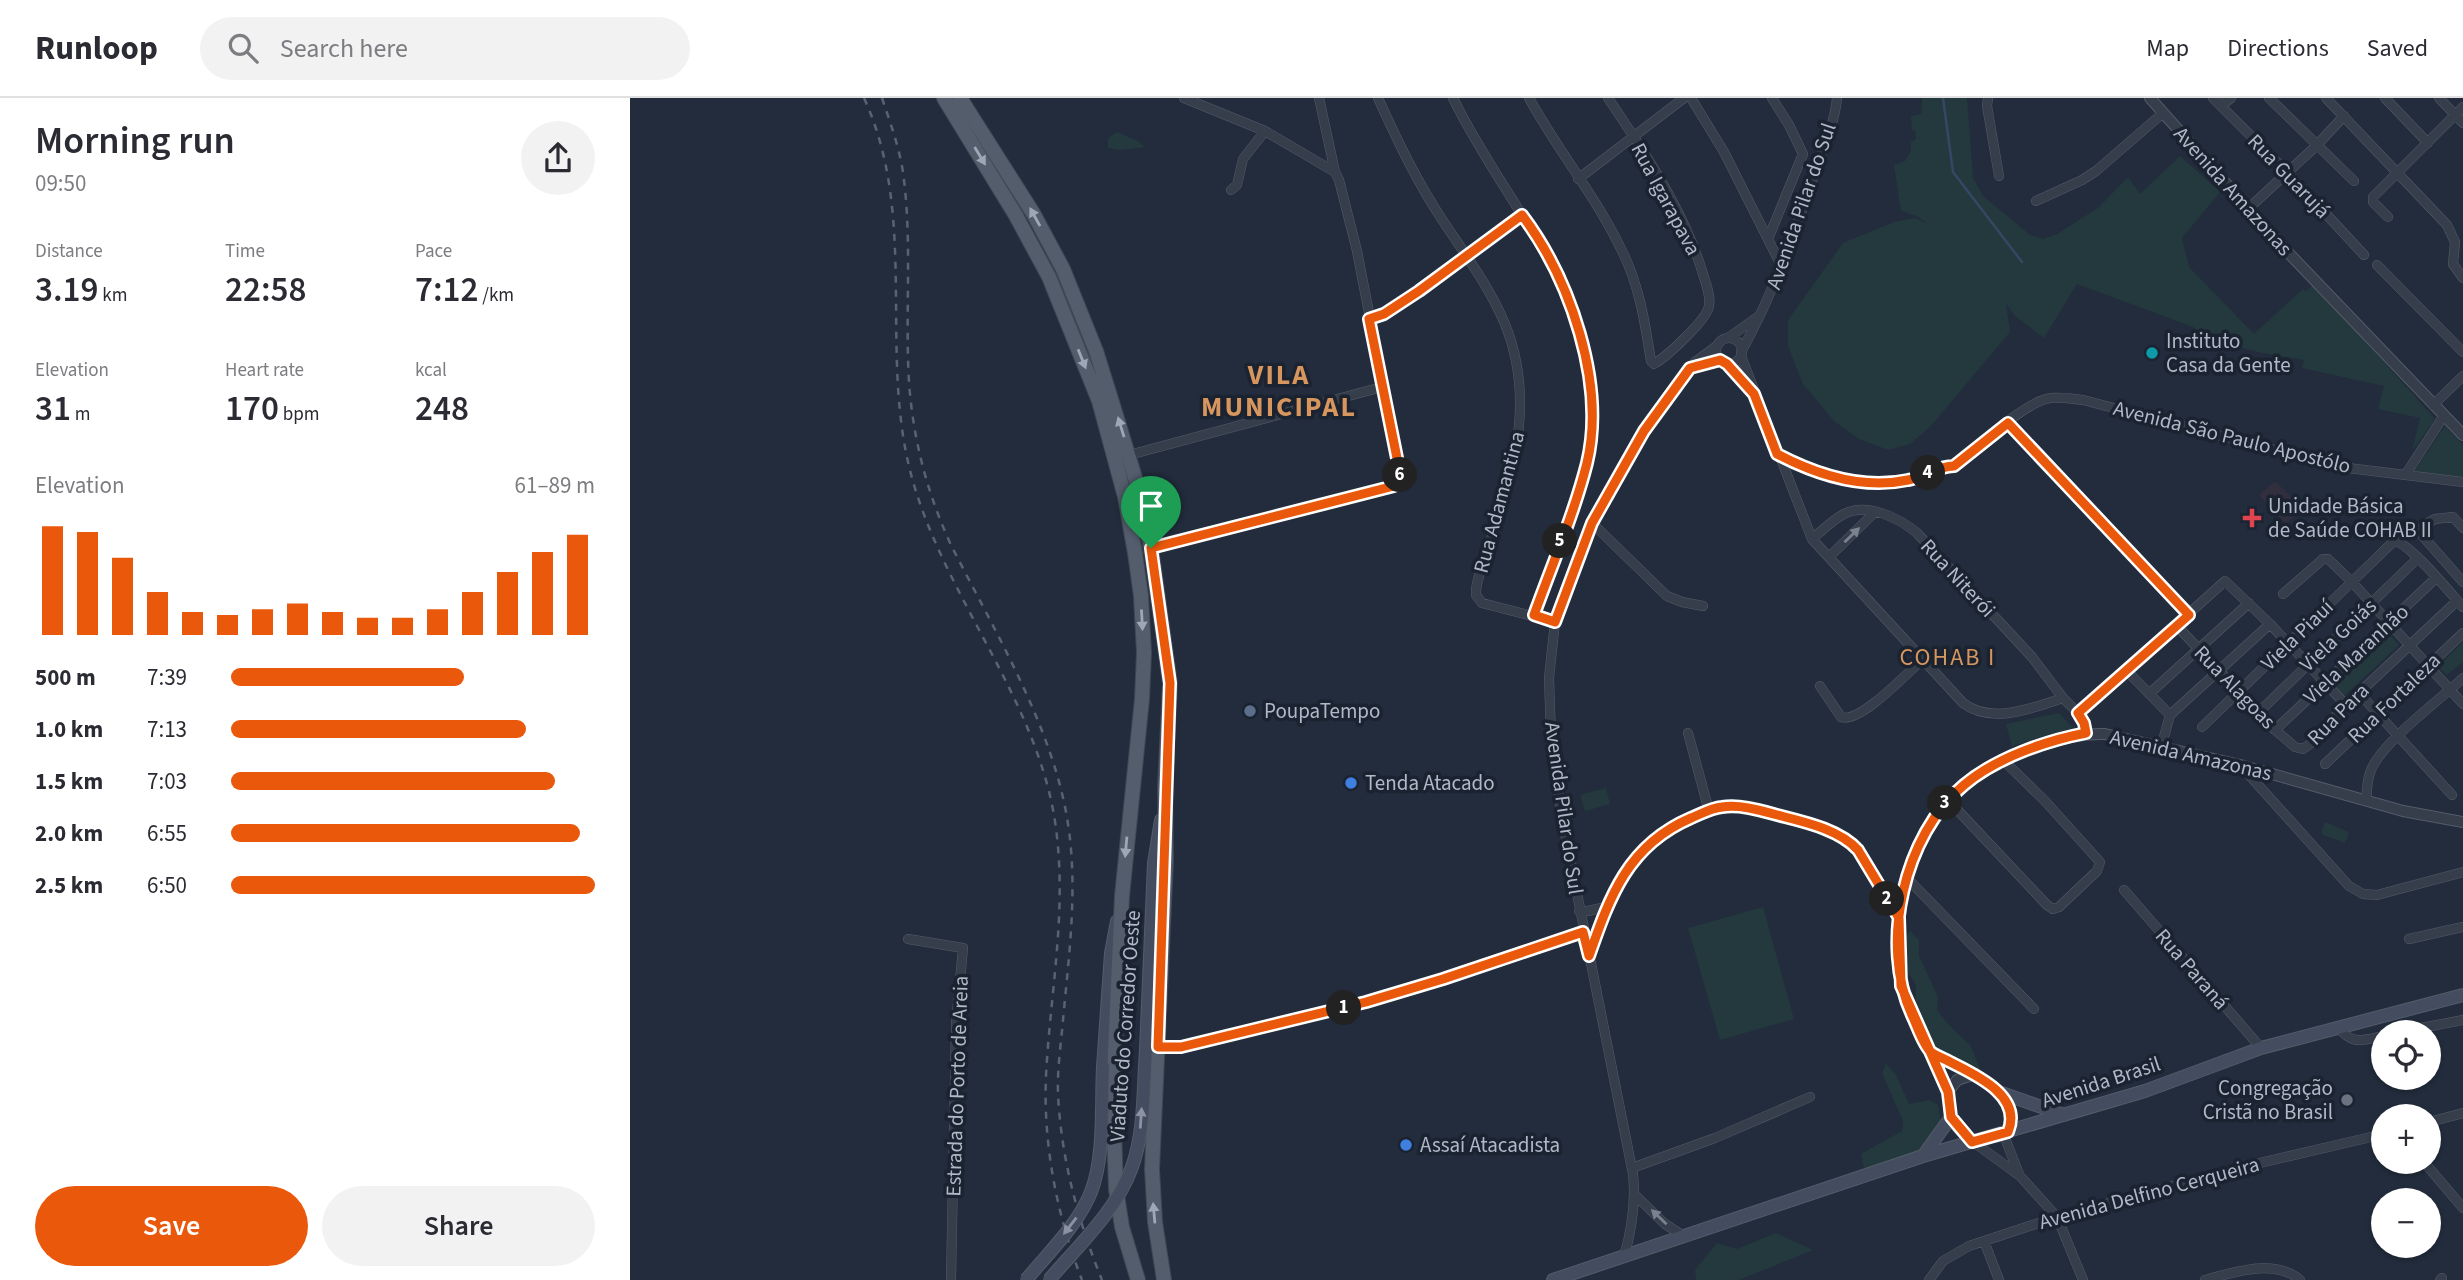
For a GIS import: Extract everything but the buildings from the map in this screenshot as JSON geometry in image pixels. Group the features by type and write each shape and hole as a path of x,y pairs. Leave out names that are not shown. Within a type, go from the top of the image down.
{"main road":[{"path":"944,98 1016,214 1049,276 1099,401 1125,497 1135,552 1144,653 1142,699 1122,896 1113,1149 1122,1227 1138,1280"},
{"path":"960,98 1033,213 1063,269 1096,351 1129,455 1151,548 1170,683 1166,860 1152,1048 1152,1169 1155,1222 1164,1280"},
{"name":"Viaduto do Corredor Oeste","path":"1026,1280 1075,1219 1091,1191 1098,1161 1111,953 1122,896"},
{"name":"Avenida Brasil","path":"1553,1280 1923,1156 2145,1091 2261,1048 2463,995"},
{"name":"Viaduto do Corredor Oeste","path":"1049,1280 1116,1199 1132,1169 1152,1048"},
{"path":"2000,1092 2064,1115"},
{"path":"1923,1156 1951,1117"}],"street":[{"path":"1184,98 1265,131 1337,176"},
{"path":"1135,552 1388,488 1397,483 1400,473 1357,251 1319,98"},
{"name":"Rua Adamantina","path":"1378,98 1414,171 1443,221 1483,278 1509,332 1516,357 1520,390 1516,450 1475,591 1477,599 1482,603 1534,615"},
{"path":"1453,98 1476,144 1535,232 1552,263 1574,314 1583,344 1591,416 1587,461 1534,615 1555,622"},
{"path":"1529,98 1578,178 1684,98"},
{"name":"Rua Igarapava","path":"1578,178 1602,213 1623,254 1642,303 1651,361 1654,364 1700,321 1710,305 1701,266 1681,219 1634,137 1608,98"},
{"path":"1691,98 1724,152 1781,265"},
{"path":"1768,239 1802,153 1772,98"},
{"name":"Avenida Pilar do Sul","path":"1741,354 1763,313 1812,183 1837,98"},
{"path":"1988,98 1987,106 1999,176"},
{"name":"Avenida Amazonas","path":"2150,98 2443,417 2463,435"},
{"name":"Rua Guarujá","path":"2213,98 2364,255"},
{"path":"2221,106 2231,98"},
{"path":"2269,98 2354,181"},
{"path":"2326,98 2447,225 2455,242 2453,264 2463,278"},
{"path":"2385,98 2428,143"},
{"path":"2440,98 2463,123"},
{"path":"2388,217 2373,202 2373,197 2401,174 2463,107"},
{"path":"2035,201 2082,180 2163,113"},
{"path":"2249,208 2344,117"},
{"path":"1231,190 1237,185 1242,159 1265,131"},
{"path":"1369,319 1398,306 1522,215"},
{"path":"2377,265 2463,352"},
{"name":"Avenida Pilar do Sul","path":"1624,1257 1636,1195 1562,818 1551,737 1549,678 1555,622 1592,523 1644,431 1690,368 1717,345 1763,313"},
{"path":"1728,338 1739,344 1754,394 1812,539 1963,703 1977,712 2000,714 2063,698"},
{"path":"1717,345 1716,353 1754,394"},
{"path":"1690,368 1735,362 1741,354"},
{"path":"2433,405 2463,376"},
{"path":"1129,455 1382,387"},
{"name":"Avenida São Paulo Apostólo","path":"1777,454 1807,470 1834,479 1900,482 1917,478 1943,466 1954,466 2016,414 2037,401 2051,398 2084,400 2340,467 2463,482"},
{"path":"2406,474 2443,417"},
{"path":"2008,423 2189,615"},
{"name":"Rua Niterói","path":"1812,539 1843,514 1857,510 1896,518 1917,533 2032,657 2078,713"},
{"path":"1829,557 1875,512"},
{"path":"2463,527 2453,517 2435,519 2424,525 2420,533 2463,582"},
{"path":"1592,523 1667,596 1703,606"},
{"name":"Viela Piauí","path":"2202,727 2392,543 2401,542 2418,558"},
{"path":"2418,558 2460,604"},
{"name":"Viela Goiás","path":"2259,712 2418,558"},
{"path":"2283,594 2323,559 2328,559 2463,704"},
{"name":"Viela Maranhão","path":"2276,730 2436,578"},
{"path":"2086,733 2078,713 2225,581 2270,624 2346,705"},
{"path":"2149,694 2249,603"},
{"name":"Rua Para","path":"2295,747 2303,749 2310,744 2346,705 2460,604"},
{"path":"2161,748 2170,715 2270,624"},
{"name":"Rua Alagoas","path":"2177,626 2295,747"},
{"name":"Rua Fortaleza","path":"2325,764 2463,633"},
{"path":"1820,686 1842,717 1850,719 1864,711 1923,659"},
{"path":"2126,670 2170,715"},
{"path":"2366,800 2374,763 2399,736 2463,678"},
{"path":"2359,693 2452,795"},
{"path":"1688,733 1709,811"},
{"name":"Avenida Amazonas","path":"1951,1117 1948,1092 1901,986 1899,918 1906,877 1928,829 1948,800 1973,778 2025,751 2086,733 2105,734 2240,765 2403,811 2463,822"},
{"path":"1948,800 2047,905 2053,909 2059,907 2097,871 2100,862 2045,801 2004,761"},
{"path":"2240,765 2349,886 2364,894 2377,895 2463,872"},
{"path":"1589,956 1606,907 1623,874 1645,848 1666,832 1721,807 1744,807 1800,821 1845,838 1858,850 1899,918"},
{"path":"1906,877 2034,1009"},
{"name":"Rua Paraná","path":"2124,890 2261,1048"},
{"path":"1579,911 1606,907"},
{"path":"2409,939 2463,927"},
{"path":"1152,1048 1181,1047 1366,1002 1583,932"},
{"name":"Estrada do Porto de Areia","path":"908,939 963,948 956,1024 951,1280"},
{"path":"2441,1024 2463,1020"},
{"path":"2339,1027 2346,1037 2354,1041 2371,1038"},
{"path":"1930,1052 1975,1074 2000,1092 2012,1117 2006,1132 2020,1175"},
{"path":"1948,1092 1957,1080 1975,1074"},
{"path":"1632,1168 1715,1138 1810,1097"},
{"path":"2441,1119 2463,1113"},
{"path":"1951,1117 1972,1142 2020,1175 2057,1217 2082,1280"},
{"name":"Avenida Delfino Cerqueira","path":"1929,1280 1943,1261 1969,1246 2057,1217 2247,1166 2371,1137"},
{"path":"2434,1174 2463,1208"},
{"path":"1636,1195 1665,1224 1685,1237"},
{"path":"1984,1241 1999,1280"},
{"path":"2205,1280 2267,1268 2284,1269 2300,1280"}],"shaded area":[{"path":"2275,481 2303,509 2286,524 2259,495"}],"green space":[{"path":"1922,98 1967,98 1973,178 1983,196 2030,235 2043,239 2057,234 2098,208 2128,177 2140,194 2180,156 2220,192 2182,238 2189,267 2254,334 2303,289 2306,291 2314,284 2435,419 2412,451 2420,418 2378,409 2384,386 2302,368 2304,360 2206,339 2193,327 2077,284 2044,338 2015,316 2006,304 2010,332 1930,427 1910,444 1888,450 1859,439 1835,422 1803,384 1788,346 1788,320 1843,243 1894,222 1915,218 1928,224 1917,216 1901,211 1894,165 1905,161 1911,151 1911,142 1916,139 1911,116 1921,114"},
{"path":"1117,132 1145,147 1120,150 1108,148 1108,138"},
{"path":"2445,426 2463,445 2463,482 2415,471"},
{"path":"2388,633 2399,645 2342,698 2333,687"},
{"path":"2463,642 2463,662 2447,675 2438,666"},
{"path":"2059,713 2073,728 2012,746 2006,724"},
{"path":"1606,788 1610,804 1585,811 1580,795"},
{"path":"2325,822 2349,832 2345,843 2321,834"},
{"path":"1763,907 1794,1019 1720,1040 1688,928"},
{"path":"1910,931 1919,940 1919,956 1938,997 1937,1010 1970,1045 1982,1073 1936,1050 1916,1009 1916,985 1906,969 1903,941"},
{"path":"1886,1064 1896,1075 1909,1104 1930,1100 1938,1105 1940,1125 1934,1136 1918,1151 1865,1172 1861,1154 1902,1131 1903,1121 1882,1073"},
{"path":"1776,1233 1813,1250 1739,1280 1696,1280 1695,1270 1717,1243 1737,1249"}],"waterway":[{"path":"1943,98 1953,172 2022,262"}],"railway":[{"path":"864,98 880,142 889,187 894,232 897,371 908,462 922,510 942,557 1012,693 1032,739 1048,787 1057,837 1060,897 1046,1076 1047,1128 1059,1206 1082,1280"},
{"path":"882,98 903,170 908,230 909,382 922,465 951,545 1036,716 1061,788 1068,824 1072,897 1058,1094 1072,1189 1102,1280"}],"place":[{"name":"Instituto Casa da Gente","path":"2152,353"},
{"name":"Unidade Básica de Saúde COHAB II","path":"2252,518"},
{"name":"PoupaTempo","path":"1250,711"},
{"name":"Tenda Atacado","path":"1351,783"},
{"name":"Congregação Cristã no Brasil","path":"2347,1100"},
{"name":"Assaí Atacadista","path":"1406,1145"}],"district":[{"name":"VILA MUNICIPAL","path":"1279,390"},
{"name":"COHAB I","path":"1948,657"}],"route":[{"path":"1151,548 1170,683 1158,1047 1181,1047 1366,1002 1583,932 1589,956 1606,907 1623,874 1645,848 1685,821 1709,811 1721,807 1744,807 1791,818 1835,834 1845,838 1858,850 1899,918 1901,986 1910,1012 1948,1092 1951,1117 1972,1142 2008,1132 2012,1117 2000,1092 1975,1074 1930,1052 1910,1012 1901,986 1898,952 1899,918 1906,877 1913,858 1940,810 1965,783 2025,751 2086,733 2078,713 2189,615 2008,423 1954,466 1943,466 1917,478 1900,482 1834,479 1807,470 1777,454 1754,394 1727,364 1720,360 1690,368 1644,431 1592,523 1555,622 1534,615 1587,461 1591,416 1583,344 1574,314 1557,272 1535,232 1522,215 1398,306 1369,319 1400,473 1394,486 1151,548"}]}
